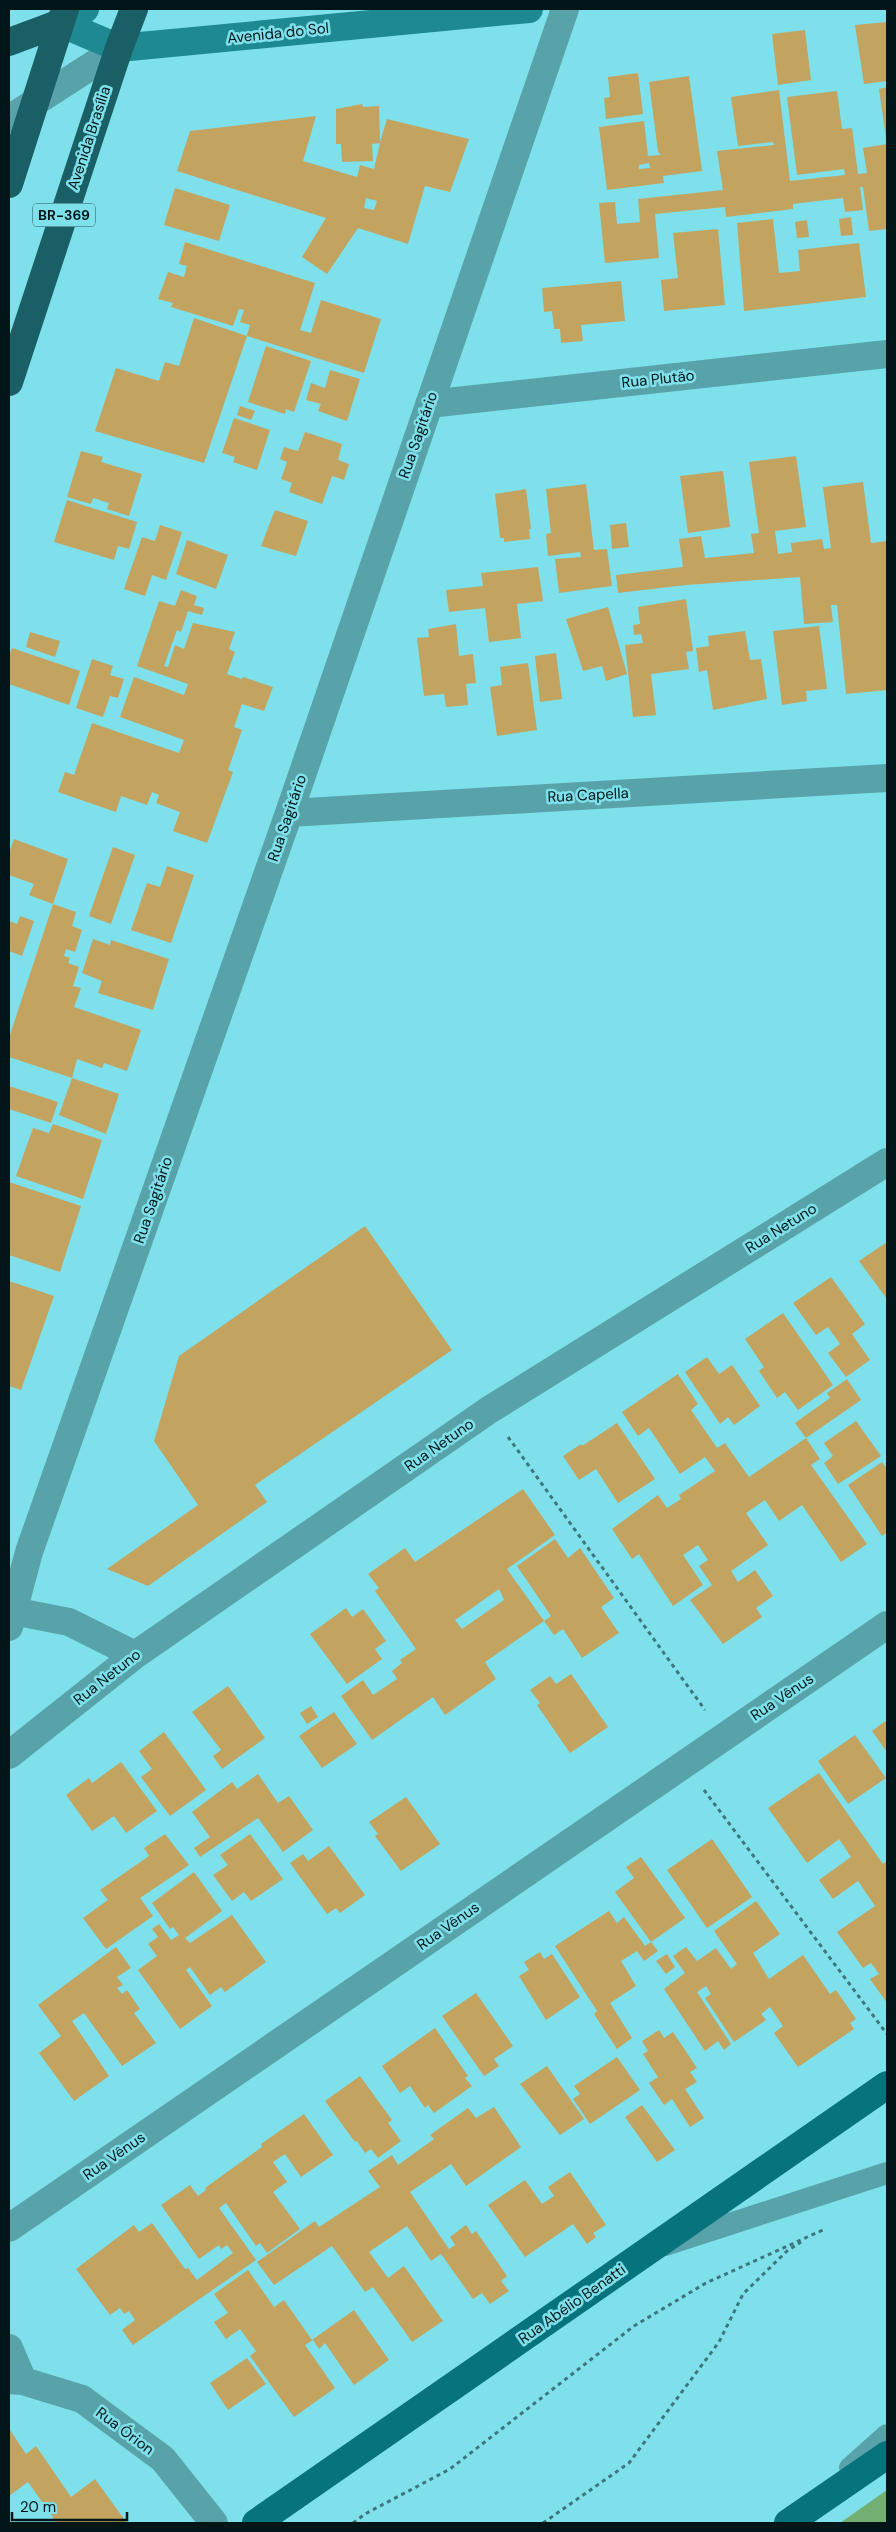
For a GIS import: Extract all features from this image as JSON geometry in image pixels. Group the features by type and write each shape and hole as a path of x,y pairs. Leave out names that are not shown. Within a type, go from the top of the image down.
{"highway":[{"name":"Avenida Brasília","path":"9,382 119,48 134,9"},
{"path":"9,42 58,14"},
{"path":"9,184 37,101 58,14"}],"main road":[{"name":"Rua Abélio Benatti","path":"256,2523 887,2085"},
{"path":"788,2523 887,2455"}],"street":[{"path":"58,14 85,9"},
{"name":"Avenida do Sol","path":"58,14 119,48 529,9"},
{"name":"Rua Sagitário","path":"11,1619 29,1552 289,813 565,9"},
{"path":"9,119 119,48"},
{"name":"Rua Plutão","path":"429,404 887,354"},
{"name":"Rua Capella","path":"289,813 887,778"},
{"name":"Rua Netuno","path":"9,1754 135,1655 489,1410 887,1162"},
{"path":"11,1619 69,1622 135,1655"},
{"name":"Rua Vênus","path":"9,2228 887,1625"},
{"path":"9,2348 16,2380"},
{"name":"Rua Órion","path":"16,2380 82,2399 163,2458 214,2523"}],"lane":[{"path":"648,2251 887,2173"},
{"path":"788,2523 887,2435"}],"path":[{"path":"489,1410 724,1737"},
{"path":"684,1764 887,2034"},
{"path":"353,2523 366,2514 450,2469 634,2326 706,2283 810,2236 787,2251 743,2294 719,2342 628,2463 543,2523"}],"green space":[{"path":"887,2490 887,2523 840,2523"}],"building":[{"path":"887,22 887,81 864,84 855,25"},
{"path":"805,30 811,80 778,85 772,34"},
{"path":"638,73 643,114 606,119 604,98 610,97 608,77"},
{"path":"689,76 702,171 663,176 664,183 607,190 599,127 644,121 648,156 661,155 658,152 649,82","holes":["649,163 650,168 639,169 639,165"]},
{"path":"887,87 887,139 886,139 879,89"},
{"path":"779,90 790,181 845,175 844,169 797,175 787,97 837,91 842,129 852,128 858,174 867,173 863,148 887,144 887,229 869,231 863,187 860,187 863,210 845,212 843,198 793,204 793,209 726,217 725,207 655,214 659,258 605,263 599,203 615,202 617,224 640,222 638,199 723,190 717,151 774,145 773,142 738,146 731,97"},
{"path":"362,104 363,107 379,106 380,142 387,119 469,139 450,192 425,186 408,244 358,228 327,274 302,257 326,218 177,171 190,131 316,116 303,161 357,177 360,165 374,169 380,143 372,144 373,161 342,162 341,144 336,144 336,109","holes":["366,198 377,201 374,210 364,208"]},
{"path":"175,188 230,205 219,241 164,225"},
{"path":"851,217 853,235 841,236 839,219"},
{"path":"773,219 779,273 800,271 798,250 859,243 866,297 744,311 737,223"},
{"path":"807,220 809,237 797,238 795,222"},
{"path":"718,229 725,305 664,311 661,280 678,278 673,233"},
{"path":"185,242 315,283 300,330 311,333 321,300 381,319 364,373 247,336 250,325 240,322 244,310 239,309 233,326 171,307 173,303 158,299 168,272 184,277 187,266 179,264"},
{"path":"621,281 625,321 581,325 583,341 561,343 560,329 554,329 552,311 544,312 542,288"},
{"path":"194,318 247,336 204,463 95,431 116,368 159,381 165,362 179,366"},
{"path":"266,346 311,361 294,412 286,409 285,414 248,402"},
{"path":"330,370 360,379 347,421 318,411 321,404 306,400 311,383 325,388"},
{"path":"240,406 255,411 251,420 237,415"},
{"path":"234,418 270,430 257,470 233,462 235,457 222,453"},
{"path":"305,432 342,444 338,460 349,464 344,480 332,476 322,504 289,492 292,483 281,479 287,462 280,459 284,447 298,451"},
{"path":"81,451 103,457 101,462 142,474 129,516 107,509 109,503 93,498 91,504 67,497"},
{"path":"796,456 806,527 775,531 778,554 792,552 791,543 822,539 824,549 831,548 823,487 863,482 871,543 887,541 887,690 846,694 837,605 831,605 833,622 804,624 800,577 686,585 618,593 616,575 683,567 679,539 701,536 705,558 754,553 751,534 759,533 749,462"},
{"path":"723,471 730,527 688,533 680,476"},
{"path":"586,484 594,550 607,549 612,586 559,593 555,559 581,557 580,552 548,556 546,534 551,533 546,489"},
{"path":"526,489 531,529 529,529 530,539 504,542 504,538 500,538 495,494"},
{"path":"67,500 137,522 129,549 118,546 114,560 54,542"},
{"path":"275,510 308,521 296,556 261,546"},
{"path":"626,523 629,547 612,549 610,525"},
{"path":"160,525 182,532 166,580 152,575 145,596 124,589 142,537 155,541"},
{"path":"187,540 228,555 216,589 176,574"},
{"path":"538,567 543,601 517,604 521,638 489,642 485,608 449,612 446,590 483,586 481,573"},
{"path":"181,590 197,596 194,605 204,608 202,615 188,611 181,632 177,630 164,666 168,667 175,645 184,649 193,623 235,632 229,649 235,652 227,674 273,687 264,711 242,704 234,727 242,730 228,770 233,772 207,843 173,831 180,812 156,803 159,795 152,792 147,805 121,796 116,812 58,792 65,772 74,775 92,723 179,753 184,740 120,717 134,677 184,695 188,684 137,666 159,601 175,606"},
{"path":"686,599 693,651 686,652 689,669 651,674 656,715 633,717 625,645 643,643 641,634 634,635 633,625 640,624 638,607"},
{"path":"608,607 627,674 606,681 602,666 583,671 566,619"},
{"path":"456,624 459,656 473,654 476,683 466,684 468,705 446,707 444,694 424,696 417,638 429,637 428,629"},
{"path":"819,626 827,689 806,691 807,701 782,705 773,631"},
{"path":"745,631 750,660 761,659 767,699 713,710 707,670 699,672 696,648 709,646 708,636"},
{"path":"30,632 60,641 55,657 26,647"},
{"path":"12,648 80,671 69,705 9,684 9,656"},
{"path":"556,653 562,699 540,702 535,656"},
{"path":"92,659 113,666 110,675 124,679 118,698 110,696 103,717 76,708"},
{"path":"528,663 537,730 497,736 490,687 502,685 500,667"},
{"path":"14,839 68,859 53,904 29,895 34,884 9,875 9,853"},
{"path":"113,847 135,855 111,924 89,916"},
{"path":"167,866 194,875 171,943 131,930 147,883 160,887"},
{"path":"53,904 76,912 72,926 82,930 75,952 66,949 64,956 70,958 68,963 79,967 73,986 81,988 74,1007 141,1030 127,1071 104,1063 102,1068 77,1059 72,1078 9,1057 9,1038"},
{"path":"20,916 34,921 22,956 9,951 9,921 17,924"},
{"path":"93,939 110,945 111,940 169,959 153,1010 98,993 102,981 82,973"},
{"path":"72,1078 119,1094 106,1134 59,1115"},
{"path":"9,1086 58,1102 51,1123 9,1109"},
{"path":"53,1124 102,1140 83,1199 16,1176 33,1128 49,1133"},
{"path":"9,1182 81,1206 60,1272 9,1255"},
{"path":"365,1226 452,1350 255,1485 267,1502 148,1586 107,1569 198,1505 154,1441 179,1356"},
{"path":"887,1242 887,1299 859,1261"},
{"path":"831,1277 865,1324 852,1334 870,1360 846,1377 828,1353 840,1344 828,1327 816,1335 793,1303"},
{"path":"9,1281 54,1296 21,1390 9,1386"},
{"path":"783,1313 833,1385 798,1410 785,1392 777,1398 759,1371 764,1367 745,1339"},
{"path":"707,1357 719,1374 732,1365 760,1406 734,1425 728,1417 720,1424 685,1372"},
{"path":"678,1374 698,1404 691,1410 717,1448 725,1443 749,1477 806,1438 820,1459 811,1465 867,1544 841,1562 802,1505 779,1521 765,1500 746,1513 768,1545 731,1571 738,1582 755,1570 773,1596 756,1608 762,1617 723,1644 690,1600 712,1585 699,1566 708,1560 698,1545 683,1555 703,1585 673,1606 639,1554 632,1559 612,1529 658,1495 667,1508 681,1499 679,1495 715,1471 705,1457 680,1474 649,1428 638,1436 622,1412"},
{"path":"847,1379 861,1400 806,1438 795,1423 830,1398 827,1393"},
{"path":"856,1421 881,1456 838,1484 824,1463 833,1456 824,1443"},
{"path":"617,1423 655,1479 618,1503 596,1469 579,1480 563,1456"},
{"path":"882,1462 887,1469 887,1532 882,1536 848,1485"},
{"path":"523,1489 555,1535 507,1569 544,1621 485,1662 496,1679 445,1715 433,1697 372,1740 341,1696 363,1680 373,1695 397,1679 392,1671 402,1663 400,1660 416,1649 375,1591 379,1588 368,1574 405,1548 415,1562","holes":["499,1589 504,1600 462,1629 455,1620"]},
{"path":"555,1539 568,1558 580,1548 614,1598 601,1607 619,1633 582,1658 563,1629 554,1635 544,1621 551,1616 517,1566"},
{"path":"346,1608 352,1617 363,1609 386,1641 375,1649 382,1659 347,1684 310,1634"},
{"path":"571,1674 608,1727 570,1753 537,1705 540,1703 530,1690 550,1676 556,1684"},
{"path":"228,1686 265,1738 222,1769 213,1756 221,1750 192,1712"},
{"path":"311,1706 318,1717 307,1724 300,1713"},
{"path":"334,1712 357,1744 322,1768 299,1736"},
{"path":"887,1720 887,1752 872,1731"},
{"path":"164,1732 206,1790 170,1816 141,1777 152,1769 139,1751"},
{"path":"855,1735 886,1778 848,1804 818,1761"},
{"path":"121,1762 157,1811 126,1833 114,1816 92,1831 66,1795 89,1778 92,1783"},
{"path":"819,1773 883,1864 887,1861 887,2003 870,1979 879,1974 871,1963 863,1968 837,1932 875,1906 858,1881 833,1899 819,1880 851,1857 839,1839 807,1863 768,1808"},
{"path":"258,1774 278,1803 289,1796 313,1830 283,1852 258,1818 200,1857 194,1848 210,1837 192,1812 232,1782 237,1789"},
{"path":"406,1797 440,1844 401,1871 375,1836 378,1834 369,1822"},
{"path":"165,1834 189,1865 140,1898 153,1916 106,1949 83,1918 108,1900 100,1890 149,1856 144,1848"},
{"path":"250,1834 283,1879 251,1901 244,1892 232,1901 213,1875 228,1865 220,1855"},
{"path":"712,1839 752,1897 707,1928 667,1870"},
{"path":"329,1846 365,1895 340,1913 336,1908 327,1914 290,1863 303,1854 308,1861"},
{"path":"641,1857 685,1918 651,1942 615,1892 634,1878 626,1867"},
{"path":"194,1872 222,1911 185,1938 190,1943 232,1915 266,1962 225,1992 221,1987 210,1995 190,1967 186,1970 212,2006 180,2029 138,1970 157,1956 148,1944 158,1937 152,1929 159,1924 171,1940 179,1935 173,1927 170,1929 152,1903"},
{"path":"756,1901 780,1934 753,1953 769,1979 803,1955 830,1994 836,1990 856,2019 850,2023 854,2029 798,2067 774,2033 783,2026 770,2007 761,2014 766,2020 734,2042 705,1998 711,1994 706,1986 697,1992 731,2044 724,2050 718,2041 705,2051 664,1989 685,1973 673,1956 686,1947 697,1961 716,1948 731,1969 737,1964 714,1931"},
{"path":"609,1911 617,1923 624,1917 645,1946 651,1942 658,1951 644,1961 637,1951 621,1961 636,1986 610,2003 632,2038 617,2049 594,2014 597,2011 555,1946"},
{"path":"116,1947 131,1968 117,1977 123,1985 117,1988 122,1994 127,1990 140,2009 134,2013 156,2043 122,2066 84,2013 72,2021 109,2076 74,2101 39,2053 61,2036 38,2005"},
{"path":"540,1952 544,1959 552,1954 580,1997 546,2020 519,1976 529,1970 524,1962"},
{"path":"667,1954 675,1967 666,1974 656,1961"},
{"path":"476,1993 513,2046 494,2059 499,2066 484,2076 442,2016"},
{"path":"435,2028 468,2076 465,2078 472,2086 434,2113 428,2105 425,2108 410,2086 400,2093 382,2066"},
{"path":"659,2030 664,2038 673,2032 697,2068 690,2072 697,2082 685,2089 704,2118 690,2127 672,2099 664,2105 649,2083 658,2077 643,2054 648,2051 642,2041"},
{"path":"617,2057 640,2090 590,2124 573,2099 580,2094 574,2086"},
{"path":"547,2066 584,2119 560,2135 520,2084"},
{"path":"360,2076 392,2120 388,2123 401,2141 378,2158 371,2149 365,2153 325,2101"},
{"path":"642,2105 675,2150 657,2162 625,2117"},
{"path":"494,2107 521,2147 466,2186 451,2164 410,2192 449,2249 455,2245 450,2237 466,2225 472,2234 476,2231 507,2276 501,2281 509,2291 490,2304 482,2293 473,2299 441,2254 431,2261 407,2226 369,2252 388,2278 404,2266 443,2321 412,2342 373,2287 365,2292 332,2246 274,2285 257,2262 315,2221 319,2227 380,2187 368,2171 392,2155 398,2165 434,2139 430,2135 468,2108 476,2118"},
{"path":"304,2114 333,2155 301,2177 285,2154 273,2162 287,2182 273,2192 300,2229 267,2253 260,2243 256,2246 226,2203 219,2208 256,2260 133,2345 122,2330 135,2320 129,2311 124,2314 120,2308 110,2315 76,2269 134,2225 139,2232 152,2223 185,2269 188,2268 197,2280 233,2253 227,2245 221,2249 219,2245 199,2259 161,2205 190,2185 198,2196 206,2190 205,2188 262,2147 261,2144"},
{"path":"570,2172 606,2225 593,2233 596,2237 587,2244 573,2224 525,2257 488,2205 525,2180 542,2204 554,2196 548,2187"},
{"path":"248,2270 274,2307 284,2300 312,2340 354,2310 389,2360 354,2385 325,2343 319,2349 313,2340 305,2345 335,2388 294,2417 250,2356 256,2351 240,2329 226,2339 214,2322 228,2313 214,2294"},
{"path":"247,2358 266,2384 228,2410 210,2383"},
{"path":"10,2430 26,2454 36,2446 71,2497 95,2479 127,2523 57,2523 28,2482 9,2496"}]}
